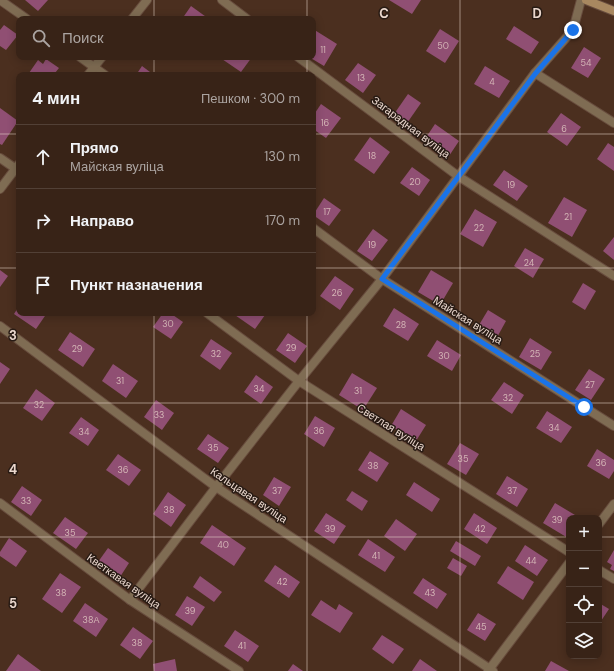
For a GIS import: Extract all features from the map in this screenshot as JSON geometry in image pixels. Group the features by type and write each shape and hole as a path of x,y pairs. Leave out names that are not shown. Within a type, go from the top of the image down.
{"main road":[{"path":"586,0 614,11"}],"street":[{"path":"0,0 23,16"},
{"path":"134,16 147,0"},
{"path":"222,0 243,16"},
{"path":"130,600 216,486 382,279 535,74 573,30 581,0"},
{"path":"84,60 101,72"},
{"path":"90,72 100,60"},
{"name":"Загарадная вуліца","path":"302,60 458,176 614,276"},
{"path":"535,74 614,123"},
{"path":"0,158 16,167"},
{"path":"0,189 16,170"},
{"name":"Майская вуліца","path":"316,230 382,279 614,426"},
{"name":"Светлая вуліца","path":"211,316 298,382 567,551"},
{"name":"Кальцавая вуліца","path":"0,326 216,486 490,670"},
{"name":"Кветкавая вуліца","path":"0,503 130,600 239,671"},
{"path":"602,520 614,504"},
{"path":"490,670 566,568"},
{"path":"602,572 614,579"}],"building":[{"path":"25,0 48,0 38,11"},
{"path":"389,0 421,0 412,14"},
{"path":"191,6 205,16 184,16"},
{"path":"4,25 16,34 16,38 6,50 0,46 0,30"},
{"path":"514,26 539,42 531,54 506,39"},
{"path":"440,29 459,41 445,63 426,51"},
{"path":"316,31 337,44 324,66 314,60 316,60"},
{"path":"584,47 601,58 588,78 571,68"},
{"path":"38,60 43,64 45,60 47,60 59,68 56,72 30,72"},
{"path":"223,60 250,60 241,72"},
{"path":"358,63 376,75 363,93 345,80"},
{"path":"142,66 150,72 138,72"},
{"path":"485,66 510,81 499,98 474,84"},
{"path":"408,94 421,103 405,126 392,117"},
{"path":"321,104 341,118 326,138 316,131 316,112"},
{"path":"0,108 16,120 16,124 2,145 0,144"},
{"path":"561,113 581,127 567,146 547,132"},
{"path":"435,124 459,141 449,156 425,139"},
{"path":"370,137 390,152 374,174 354,160"},
{"path":"608,143 614,147 614,171 597,159"},
{"path":"412,167 430,180 419,196 400,183"},
{"path":"504,170 528,186 517,201 493,185"},
{"path":"564,197 587,210 572,237 548,223"},
{"path":"324,198 341,210 329,226 316,217 316,210"},
{"path":"475,209 497,222 483,247 460,234"},
{"path":"373,229 388,240 372,261 357,251"},
{"path":"614,237 614,260 603,251"},
{"path":"525,248 544,259 533,278 514,266"},
{"path":"0,270 8,276 0,287"},
{"path":"431,270 453,283 440,305 418,292"},
{"path":"335,276 354,289 340,310 320,296"},
{"path":"583,283 596,291 585,310 572,302"},
{"path":"394,308 419,324 408,341 383,326"},
{"path":"488,310 506,321 495,341 476,330"},
{"path":"17,316 45,316 36,329"},
{"path":"161,316 174,316 183,322 171,339 153,327"},
{"path":"236,316 264,316 255,329"},
{"path":"70,332 95,349 83,367 58,350"},
{"path":"288,333 307,346 295,363 276,350"},
{"path":"530,338 552,352 541,370 519,357"},
{"path":"211,339 232,353 220,370 200,356"},
{"path":"437,340 461,355 452,371 427,356"},
{"path":"0,362 10,369 0,384"},
{"path":"113,364 138,381 126,398 102,381"},
{"path":"589,369 605,379 591,400 575,390"},
{"path":"352,373 377,388 363,410 339,395"},
{"path":"256,375 273,387 261,404 244,392"},
{"path":"504,382 524,395 512,414 491,400"},
{"path":"36,389 55,403 42,421 23,408"},
{"path":"156,400 174,413 162,430 144,417"},
{"path":"401,409 426,425 416,441 391,426"},
{"path":"547,411 572,427 561,443 536,428"},
{"path":"315,416 335,428 324,447 304,434"},
{"path":"81,417 99,430 88,446 69,433"},
{"path":"208,434 229,448 218,463 197,449"},
{"path":"460,443 479,454 466,475 447,464"},
{"path":"597,449 614,460 614,471 609,479 587,466"},
{"path":"370,451 389,463 377,482 358,470"},
{"path":"118,454 141,470 129,486 106,470"},
{"path":"507,476 528,489 517,507 496,494"},
{"path":"274,477 291,487 279,506 263,495"},
{"path":"414,482 440,499 432,512 406,495"},
{"path":"22,486 42,500 31,516 11,502"},
{"path":"352,491 368,501 362,511 346,500"},
{"path":"168,492 186,505 171,527 153,514"},
{"path":"555,503 575,515 566,515 566,537 543,523"},
{"path":"326,513 346,526 334,544 314,531"},
{"path":"474,513 497,528 487,544 464,529"},
{"path":"65,517 88,533 76,549 53,533"},
{"path":"396,519 417,534 405,551 384,536"},
{"path":"212,525 246,548 234,566 200,543"},
{"path":"9,538 27,551 16,567 0,556 0,552"},
{"path":"368,539 395,557 385,572 358,555"},
{"path":"456,541 481,556 475,566 450,551"},
{"path":"525,545 548,560 537,576 515,561"},
{"path":"108,548 129,563 120,577 98,562"},
{"path":"614,550 614,571 610,569 612,565 607,562"},
{"path":"453,558 467,566 461,576 447,568"},
{"path":"275,565 300,582 289,598 264,581"},
{"path":"508,566 534,582 523,600 497,583"},
{"path":"60,573 81,587 62,613 42,599"},
{"path":"200,576 222,592 214,602 193,587"},
{"path":"423,578 447,594 437,609 413,593"},
{"path":"187,596 205,607 192,626 175,615"},
{"path":"321,600 336,610 339,604 353,613 340,633 311,615"},
{"path":"85,603 108,619 96,637 73,621"},
{"path":"602,605 609,609 602,620"},
{"path":"478,613 496,624 485,641 467,630"},
{"path":"133,627 153,641 140,659 120,645"},
{"path":"235,630 259,646 248,662 224,646"},
{"path":"382,635 404,649 393,664 372,649"},
{"path":"18,654 41,671 6,671"},
{"path":"175,659 177,671 154,671 153,664"},
{"path":"420,659 437,671 412,671"},
{"path":"551,661 569,671 545,671"},
{"path":"293,664 303,671 288,671"}],"route":[{"path":"573,30 535,74 382,279 584,407"}]}
